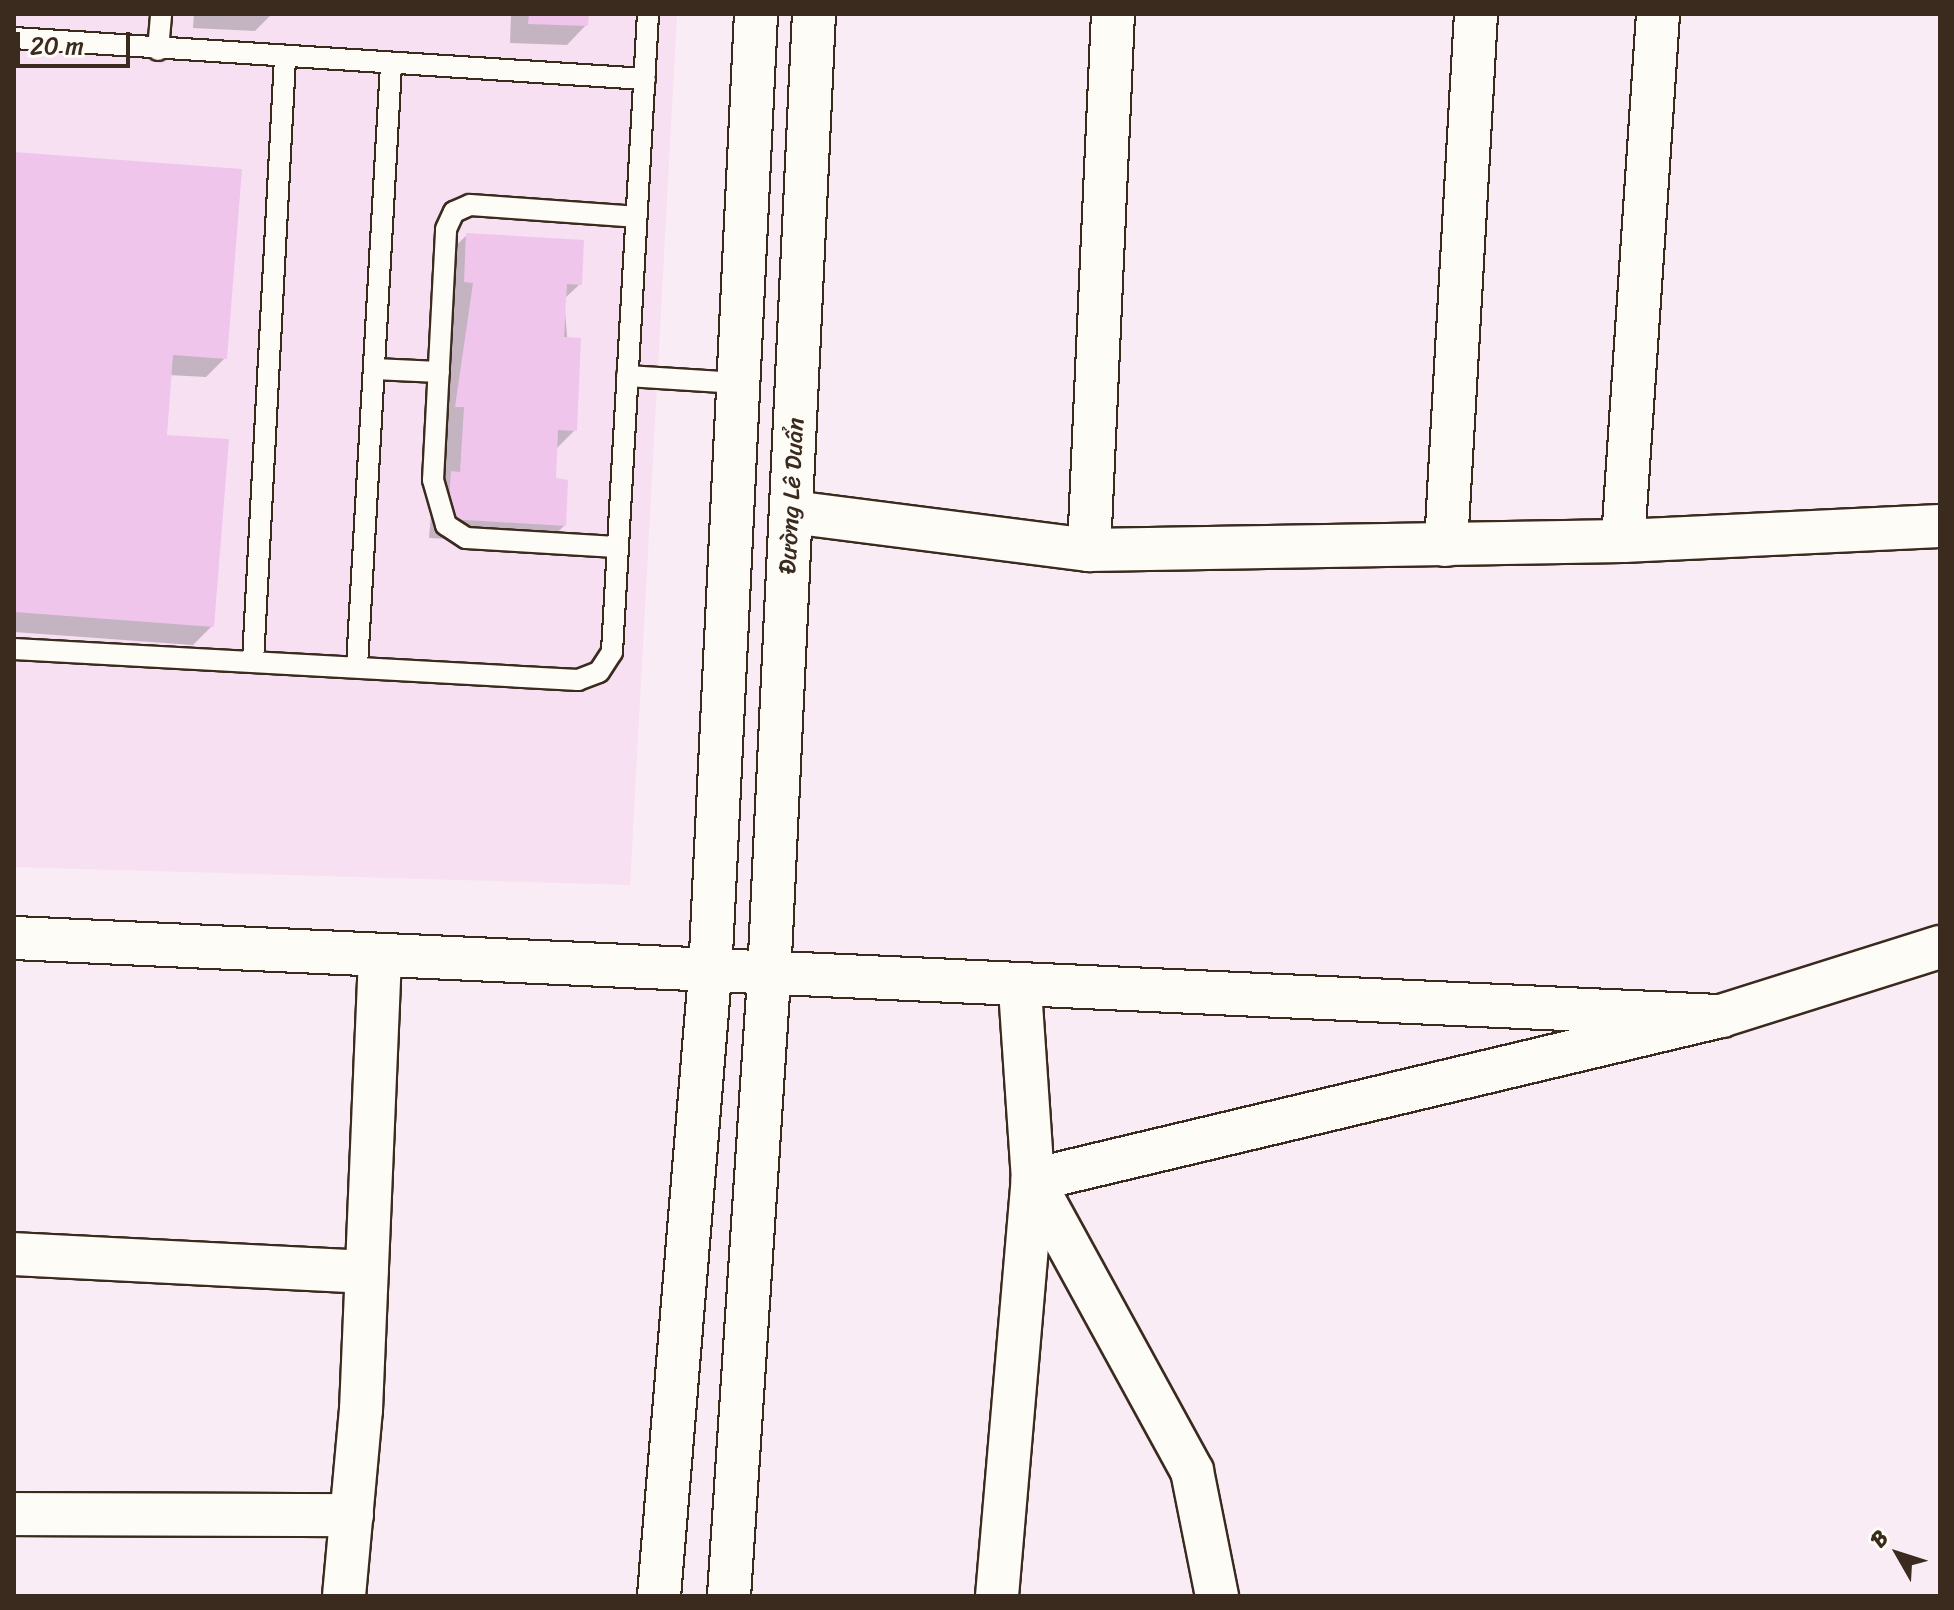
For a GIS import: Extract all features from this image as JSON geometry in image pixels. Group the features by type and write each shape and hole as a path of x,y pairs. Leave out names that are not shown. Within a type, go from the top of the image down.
{"street":[{"path":"659,1596 710,975 756,14"},
{"name":"Đường Lê Duẩn","path":"729,1596 769,978 814,14"},
{"path":"1089,550 1113,14"},
{"path":"1446,545 1476,14"},
{"path":"1623,541 1658,14"},
{"path":"792,512 1089,550 1623,541 1940,526"},
{"path":"14,938 769,978 1721,1016"},
{"path":"1033,1180 1721,1016 1940,947"},
{"path":"344,1596 367,1272 380,958"},
{"path":"997,1596 1033,1180 1020,989"},
{"path":"1033,1180 1192,1471 1217,1596"},
{"path":"14,1254 367,1272"},
{"path":"14,1514 352,1515"}],"lane":[{"path":"158,50 161,14"},
{"path":"14,649 578,680 599,672 612,652 648,14"},
{"path":"14,38 391,66 645,79"},
{"path":"253,661 285,58"},
{"path":"357,666 391,66"},
{"path":"616,547 466,538 446,525 433,480 446,229 454,212 470,205 636,217"},
{"path":"374,369 439,372"},
{"path":"627,376 738,383"}],"shaded area":[{"path":"14,14 677,14 630,885 14,867"}],"building":[{"path":"529,14 589,14 588,26 528,24"},
{"path":"14,152 242,169 227,359 173,355 167,435 229,439 214,627 14,612"},
{"path":"466,233 584,240 582,285 567,284 564,337 581,338 577,431 558,430 556,478 568,480 566,526 448,519 451,471 460,472 464,407 455,407 473,283 464,282"}]}
